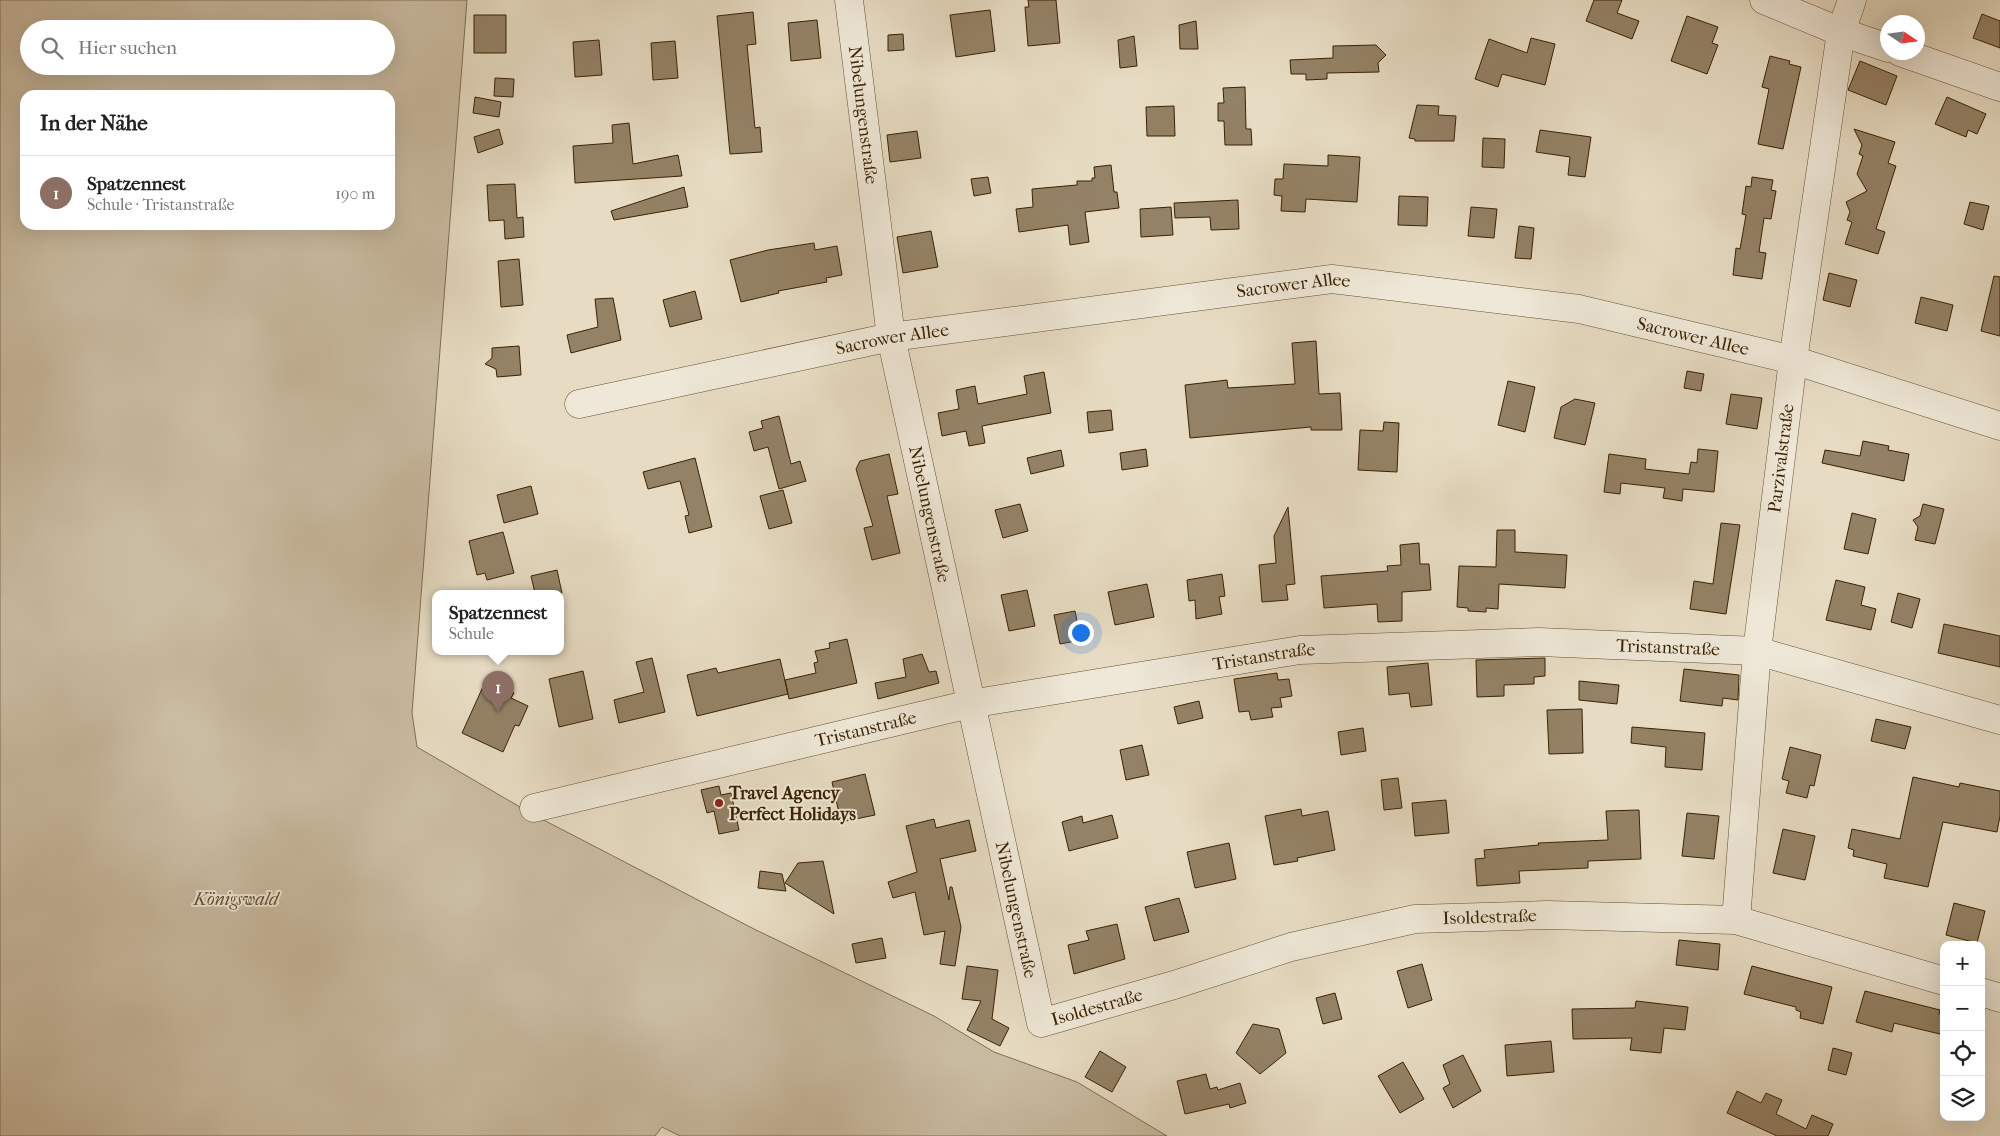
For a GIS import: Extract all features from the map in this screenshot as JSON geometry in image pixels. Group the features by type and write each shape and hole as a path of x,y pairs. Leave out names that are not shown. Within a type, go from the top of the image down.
{"street":[{"name":"Nibelungenstraße","path":"849,0 891,337 1041,1023"},
{"path":"1764,0 1841,32 1880,45"},
{"name":"Parzivalstraße","path":"1736,920 1757,651 1793,360 1841,32 1852,0"},
{"path":"1923,60 2000,87"},
{"name":"Sacrower Allee","path":"579,404 891,337 1332,279 1579,309 1793,360 2000,426"},
{"name":"Tristanstraße","path":"534,808 970,704 1300,650 1539,642 1757,651 2000,720"},
{"name":"Isoldestraße","path":"1041,1023 1174,985 1291,946 1415,919 1548,915 1736,920 1940,980"},
{"path":"1985,993 2000,998"}],"green space":[{"name":"Königswald","path":"0,0 467,0 412,713 417,747 532,814 754,929 934,1016 994,1052 1077,1082 1167,1136 680,1136 662,1127 655,1136 0,1136"}],"building":[{"path":"1028,0 1056,0 1060,43 1028,46 1025,7 1029,7"},
{"path":"1594,0 1622,0 1617,13 1639,21 1632,39 1586,21"},
{"path":"990,10 995,51 956,57 950,15"},
{"path":"753,12 756,44 747,45 755,128 760,127 762,152 730,154 717,16"},
{"path":"1982,14 2000,21 2000,48 1973,38"},
{"path":"474,15 506,15 506,53 474,53"},
{"path":"1687,16 1718,27 1712,43 1718,45 1707,74 1671,61"},
{"path":"817,20 821,58 791,61 788,23"},
{"path":"1196,21 1198,49 1180,49 1179,25"},
{"path":"903,34 904,50 888,51 888,35"},
{"path":"1134,36 1137,66 1120,68 1118,40"},
{"path":"1531,38 1555,44 1545,85 1502,74 1498,87 1475,79 1489,39 1527,53"},
{"path":"599,40 602,75 575,77 573,42"},
{"path":"675,41 678,78 653,80 651,43"},
{"path":"1376,45 1386,55 1378,63 1379,72 1327,73 1327,79 1306,80 1306,74 1291,74 1290,60 1333,58 1333,46"},
{"path":"1770,56 1790,61 1789,64 1801,67 1783,149 1758,144 1769,89 1762,87"},
{"path":"1860,61 1897,76 1886,105 1848,90"},
{"path":"495,78 514,79 513,97 494,96"},
{"path":"1245,87 1246,129 1251,129 1252,145 1225,145 1224,121 1218,121 1218,103 1224,103 1223,88"},
{"path":"475,97 501,102 499,117 473,113"},
{"path":"1947,97 1986,114 1977,134 1968,130 1966,137 1935,124"},
{"path":"1417,105 1439,106 1438,115 1456,116 1454,141 1415,141 1415,139 1409,138"},
{"path":"1174,106 1175,136 1147,136 1146,107"},
{"path":"629,123 633,164 678,155 682,176 575,183 573,146 613,143 612,125"},
{"path":"499,129 503,144 478,153 474,137"},
{"path":"1854,129 1895,142 1888,163 1896,166 1876,229 1885,232 1878,254 1845,244 1852,222 1847,220 1850,212 1846,202 1867,191 1857,174 1863,156 1859,154 1862,145"},
{"path":"1540,130 1591,137 1585,177 1568,175 1570,157 1536,152"},
{"path":"917,131 921,158 890,162 887,135"},
{"path":"1483,138 1505,139 1504,168 1482,167"},
{"path":"1328,155 1360,157 1357,202 1306,199 1305,212 1281,211 1282,196 1274,195 1275,179 1283,179 1284,164 1328,166"},
{"path":"1111,165 1114,192 1117,192 1119,208 1085,212 1089,242 1070,245 1068,225 1019,232 1016,209 1033,207 1032,189 1077,185 1077,181 1092,181 1092,178 1095,178 1094,167"},
{"path":"988,177 991,193 974,196 971,179"},
{"path":"1752,177 1773,180 1771,190 1776,191 1771,219 1764,218 1759,252 1766,253 1762,279 1733,275 1736,248 1740,249 1746,215 1742,214 1746,186 1751,187"},
{"path":"515,184 517,218 523,217 524,237 505,239 504,220 489,221 487,185"},
{"path":"684,187 688,207 614,220 611,211"},
{"path":"1399,196 1428,197 1427,226 1398,225"},
{"path":"1238,200 1239,229 1211,230 1210,217 1175,218 1174,203"},
{"path":"1970,202 1989,206 1983,230 1964,224"},
{"path":"1171,207 1173,235 1141,237 1140,209"},
{"path":"1471,207 1497,209 1494,238 1468,236"},
{"path":"1519,226 1534,228 1531,259 1515,258"},
{"path":"931,231 938,267 903,273 897,237"},
{"path":"814,243 815,250 837,246 842,275 826,278 827,282 778,291 779,293 741,302 730,260 768,250"},
{"path":"519,259 523,305 501,307 498,261"},
{"path":"1829,273 1857,280 1850,307 1823,300"},
{"path":"1994,276 2000,277 2000,336 1981,331"},
{"path":"695,291 702,319 670,327 663,300"},
{"path":"1921,297 1953,305 1947,331 1915,323"},
{"path":"613,298 621,340 571,353 567,335 598,327 595,299"},
{"path":"1316,341 1319,394 1340,393 1342,430 1311,430 1311,427 1190,438 1185,385 1227,380 1228,388 1295,384 1292,343"},
{"path":"519,346 521,375 497,377 496,369 485,364 492,358 492,348"},
{"path":"1687,371 1704,374 1701,391 1684,388"},
{"path":"1044,372 1051,413 982,426 985,443 969,446 966,431 942,436 938,413 959,409 956,390 975,386 978,404 1027,394 1024,376"},
{"path":"1508,381 1535,387 1525,432 1498,425"},
{"path":"1731,394 1762,398 1757,429 1726,424"},
{"path":"1575,399 1595,403 1585,445 1554,438 1561,407"},
{"path":"1111,410 1113,430 1089,433 1087,412"},
{"path":"779,416 791,464 800,461 806,481 779,489 768,447 754,451 749,432 763,428 761,421"},
{"path":"1384,422 1399,423 1397,472 1358,470 1360,430 1383,431"},
{"path":"1863,441 1889,446 1888,450 1909,454 1904,481 1822,463 1825,450 1860,456"},
{"path":"1146,449 1148,466 1122,470 1120,453"},
{"path":"1698,449 1718,451 1714,492 1683,489 1682,501 1663,498 1665,488 1621,483 1620,494 1604,492 1609,454 1646,459 1645,469 1689,474 1691,462 1697,463"},
{"path":"1061,450 1064,466 1031,474 1027,458"},
{"path":"889,454 898,494 887,496 900,553 872,560 864,528 873,526 856,469 860,461"},
{"path":"695,458 712,527 689,533 685,516 689,515 680,481 648,489 643,472"},
{"path":"531,486 538,514 504,523 497,495"},
{"path":"783,490 792,523 769,529 760,496"},
{"path":"1020,504 1028,531 1003,538 995,510"},
{"path":"1923,504 1944,509 1935,544 1915,540 1918,527 1913,520 1920,516"},
{"path":"1288,507 1295,584 1286,585 1288,600 1262,602 1259,565 1276,563 1274,536"},
{"path":"1852,513 1876,519 1868,554 1844,549"},
{"path":"1721,523 1740,525 1726,614 1690,609 1694,581 1713,584"},
{"path":"1497,530 1515,530 1515,552 1567,555 1565,588 1499,584 1498,609 1486,608 1486,612 1468,611 1468,608 1457,607 1459,566 1496,567"},
{"path":"503,532 514,573 487,580 485,573 477,575 469,541"},
{"path":"1419,543 1420,564 1429,564 1431,590 1402,592 1402,621 1378,622 1377,604 1324,608 1321,576 1388,571 1387,566 1401,565 1400,545"},
{"path":"557,570 561,590 534,590 531,576"},
{"path":"1222,574 1225,596 1219,597 1222,614 1196,619 1195,600 1189,601 1187,580"},
{"path":"1836,580 1865,587 1861,605 1876,609 1871,630 1826,620"},
{"path":"1147,584 1154,617 1115,625 1108,592"},
{"path":"1027,590 1035,626 1009,631 1001,595"},
{"path":"1898,593 1920,599 1912,628 1891,622"},
{"path":"1075,611 1081,640 1060,644 1054,615"},
{"path":"1944,624 2000,636 2000,667 1938,653"},
{"path":"847,639 857,683 789,699 785,680 816,673 814,663 818,662 815,651 830,648 829,643"},
{"path":"922,654 929,672 936,671 939,683 878,699 875,683 906,677 903,659"},
{"path":"652,658 665,712 619,723 614,700 644,692 636,662"},
{"path":"1545,658 1545,676 1534,677 1534,684 1504,685 1504,696 1477,697 1476,660"},
{"path":"780,659 788,694 697,716 687,675 716,668 718,673"},
{"path":"1428,663 1432,705 1411,707 1409,693 1389,695 1387,667"},
{"path":"1684,669 1739,675 1738,700 1723,698 1722,706 1680,701"},
{"path":"583,671 593,719 559,727 549,679"},
{"path":"1277,673 1278,680 1289,679 1292,696 1280,698 1282,707 1271,708 1273,717 1251,720 1249,711 1239,712 1234,679"},
{"path":"486,680 514,693 511,698 528,706 519,726 515,725 503,752 462,733"},
{"path":"1579,681 1619,685 1617,704 1579,700"},
{"path":"1199,701 1203,718 1178,724 1174,707"},
{"path":"1582,709 1583,753 1549,754 1547,710"},
{"path":"1876,719 1911,727 1905,749 1871,741"},
{"path":"1632,727 1705,733 1702,770 1665,767 1666,747 1631,743"},
{"path":"1363,728 1366,751 1341,755 1338,732"},
{"path":"1142,745 1149,775 1126,780 1120,750"},
{"path":"1790,747 1821,755 1814,786 1810,785 1807,798 1786,793 1789,781 1782,779"},
{"path":"865,774 875,815 841,822 832,782"},
{"path":"1913,777 1959,787 1960,783 2000,791 2000,816 1997,832 1943,822 1928,887 1884,878 1887,864 1853,856 1854,850 1848,848 1852,829 1900,839"},
{"path":"1398,778 1402,808 1384,810 1381,780"},
{"name":"Travel Agency Perfect Holidays","path":"719,786 721,795 731,793 739,830 719,834 714,811 707,813 701,790"},
{"path":"1446,800 1449,833 1415,836 1412,803"},
{"path":"1301,809 1302,816 1328,811 1335,850 1297,858 1298,861 1274,865 1265,816"},
{"path":"1639,810 1641,859 1588,861 1588,868 1519,871 1520,883 1477,886 1475,859 1485,858 1484,850 1539,845 1538,843 1608,840 1606,811"},
{"path":"1687,813 1719,816 1714,859 1682,856"},
{"path":"1112,815 1118,838 1069,851 1062,822 1082,816 1083,823"},
{"path":"934,819 936,828 969,820 976,851 940,859 949,900 950,887 952,887 961,927 955,966 940,964 945,931 924,935 915,892 893,898 888,882 917,872 906,826"},
{"path":"1783,829 1815,836 1805,880 1773,873"},
{"path":"1229,843 1236,879 1195,888 1187,852"},
{"path":"823,861 834,914 785,883 798,863"},
{"path":"760,871 782,874 786,891 758,888"},
{"path":"1179,898 1189,932 1154,941 1145,907"},
{"path":"1954,903 1985,911 1978,941 1969,941 1946,935"},
{"path":"1117,924 1125,959 1074,974 1068,945 1089,940 1086,931"},
{"path":"882,938 886,958 856,963 852,944"},
{"path":"1679,940 1720,944 1718,970 1676,965"},
{"path":"1422,964 1432,1000 1408,1008 1397,971"},
{"path":"967,966 998,970 992,1019 1009,1028 1000,1046 967,1030 981,1001 962,999"},
{"path":"1752,966 1832,987 1823,1024 1800,1018 1801,1012 1796,1010 1796,1007 1744,994"},
{"path":"1865,991 1940,1010 1940,1034 1894,1023 1892,1032 1856,1022"},
{"path":"1335,993 1342,1019 1323,1024 1316,998"},
{"path":"1636,1001 1688,1007 1685,1030 1664,1028 1661,1053 1630,1050 1632,1038 1573,1039 1572,1009 1635,1008"},
{"path":"1253,1024 1279,1029 1286,1053 1260,1074 1236,1053"},
{"path":"1551,1041 1554,1072 1507,1076 1505,1045"},
{"path":"1833,1048 1852,1053 1846,1075 1828,1070"},
{"path":"1100,1051 1126,1067 1112,1092 1085,1077"},
{"path":"1463,1055 1481,1091 1453,1108 1443,1088 1450,1084 1443,1065"},
{"path":"1403,1062 1424,1099 1400,1113 1378,1076"},
{"path":"1206,1074 1210,1089 1217,1087 1218,1090 1240,1083 1246,1103 1230,1108 1229,1104 1185,1114 1177,1081"},
{"path":"1737,1091 1761,1103 1766,1093 1782,1100 1776,1114 1806,1129 1812,1115 1833,1124 1828,1136 1777,1136 1727,1113"}],"place":[{"name":"Spatzennest","path":"498,712"},
{"name":"Travel Agency Perfect Holidays","path":"719,803"}]}
